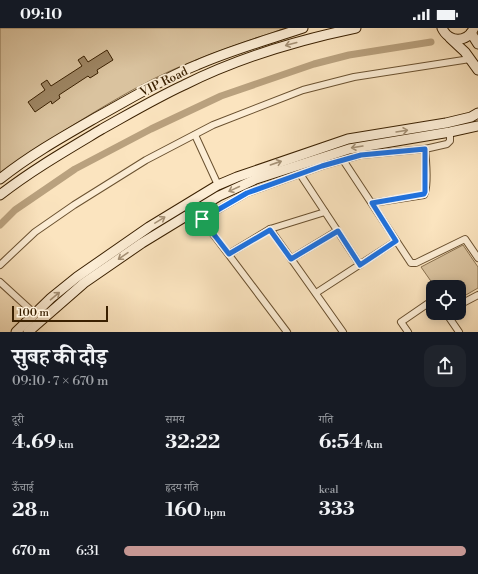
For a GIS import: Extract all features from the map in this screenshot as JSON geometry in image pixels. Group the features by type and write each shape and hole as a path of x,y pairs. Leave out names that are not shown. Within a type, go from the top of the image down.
{"street":[{"name":"VIP Road","path":"0,179 74,130 170,78 227,52 303,28"},
{"name":"VIP Road","path":"0,195 56,156 185,84 286,45 356,28"},
{"path":"434,28 457,40 464,39 472,30 478,44"},
{"path":"446,34 465,52 478,70"},
{"path":"0,265 35,232 74,205 146,160 213,125 303,90 354,77 470,59"},
{"path":"16,332 77,277 149,227 218,186 251,172 348,139 446,123 471,117 478,113"},
{"path":"28,332 84,283 142,243 219,196 256,179 349,148 450,132 478,126"},
{"path":"202,219 247,193 343,160 361,155 425,149 447,144 450,139 450,132"},
{"path":"195,135 218,186"},
{"path":"372,203 424,194 426,182 425,149"},
{"path":"343,160 411,263 416,263 465,240 478,258"},
{"path":"300,174 360,265"},
{"path":"195,210 229,254 283,331"},
{"path":"229,254 270,230 325,212"},
{"path":"270,230 343,332"},
{"path":"291,259 338,231"},
{"path":"316,293 396,241"},
{"path":"0,282 35,314"},
{"path":"466,301 478,295"},
{"path":"408,332 400,322 426,305"},
{"path":"451,320 459,332"}],"shaded area":[{"path":"0,28 286,28 172,70 136,88 84,118 0,173"},
{"path":"463,245 478,267 478,288 466,295 466,280 430,280 421,267"}],"building":[{"path":"107,50 113,60 97,70 98,73 90,78 88,76 59,95 60,98 52,104 51,101 35,112 28,102 45,90 41,84 47,80 51,86 82,66 78,60 84,56 88,62"}],"waterway":[{"path":"0,225 15,210 75,169 151,129 221,96 314,64 349,55 431,42"}],"route":[{"path":"425,149 426,182 424,194 372,203 396,241 360,265 338,231 291,259 270,230 229,254 202,219 247,193 322,166 361,155 425,149"}]}
